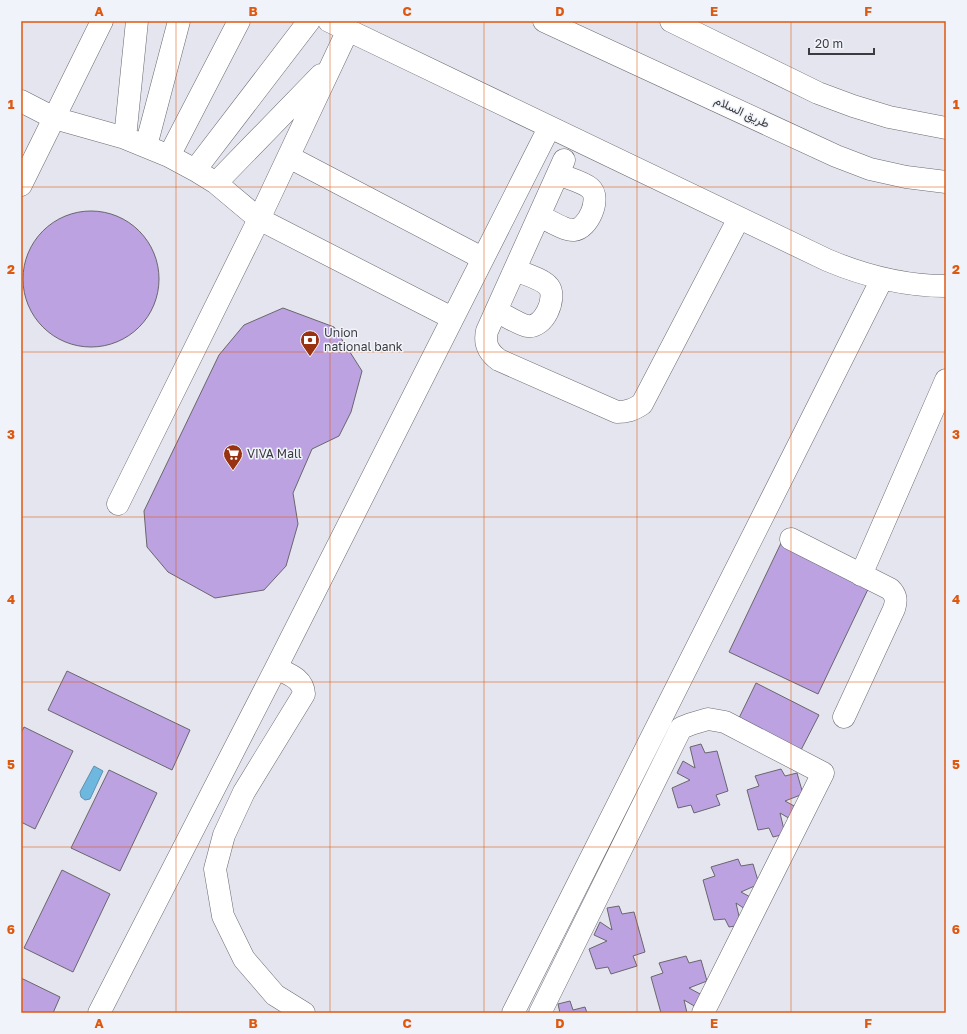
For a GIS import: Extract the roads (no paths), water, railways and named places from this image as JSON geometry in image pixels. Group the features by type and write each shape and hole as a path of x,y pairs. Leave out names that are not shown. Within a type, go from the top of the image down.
{"street":[{"path":"21,185 102,21"},
{"path":"125,138 137,21"},
{"path":"146,146 179,21"},
{"path":"169,156 239,21"},
{"path":"195,170 309,21"},
{"path":"329,21 549,128 827,260 848,269 882,279 907,283 946,286"},
{"name":"طريق السلام","path":"544,21 836,156 870,169 906,177 946,182"},
{"path":"671,21 818,93 889,117 946,128"},
{"path":"118,504 259,219 348,30"},
{"path":"216,183 333,62"},
{"path":"21,101 54,118 125,138 169,156 216,183 259,219 452,318"},
{"path":"99,1013 276,668 549,128"},
{"path":"289,157 482,258"},
{"path":"540,216 570,230 576,230 582,228 586,224 595,203 595,198 590,188 561,167 487,331 486,338 489,351 499,360 617,412 635,410 642,404 739,218"},
{"path":"496,311 527,326 533,326 543,320 552,299 550,288 542,281 515,270"},
{"path":"513,1013 882,279"},
{"path":"861,575 946,380"},
{"path":"791,539 890,589 895,597 896,603 844,717"},
{"path":"276,668 300,682 304,694 244,792 224,835 215,869 223,916 244,959 275,995 304,1013"},
{"path":"540,1013 681,728 708,719 725,722 823,773 703,1013"}],"water":[{"path":"94,766 103,771 90,799 85,800 81,797 80,792"}],"place":[{"name":"Union national bank","path":"310,357"},
{"name":"VIVA Mall","path":"233,471"}]}
